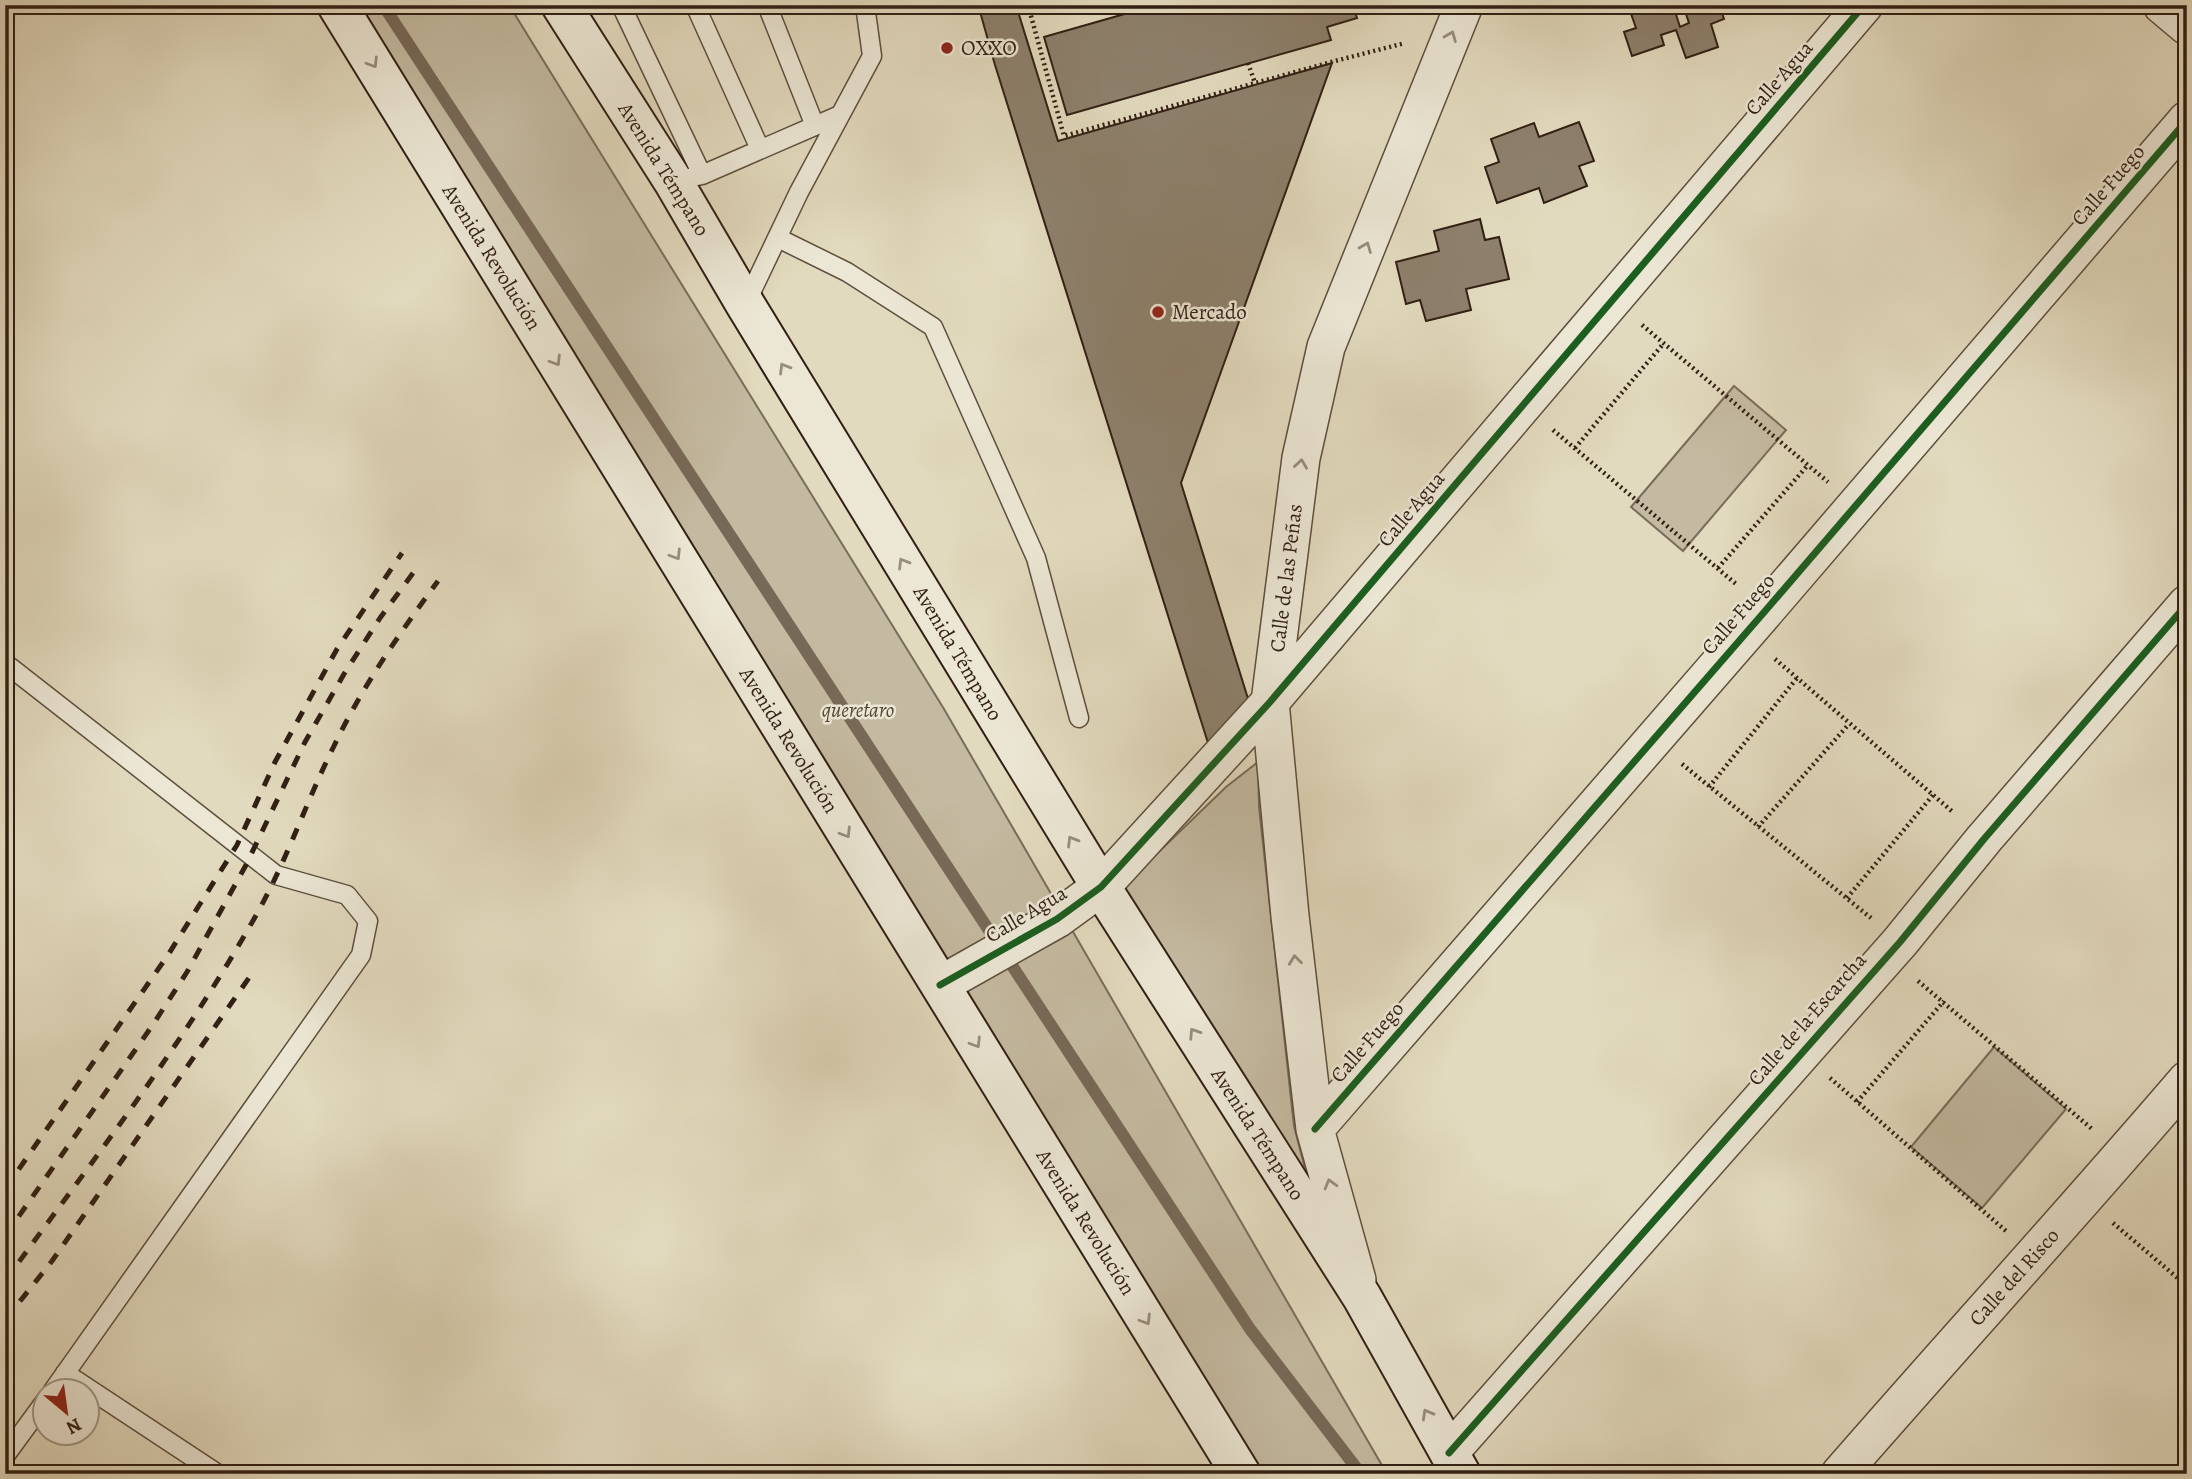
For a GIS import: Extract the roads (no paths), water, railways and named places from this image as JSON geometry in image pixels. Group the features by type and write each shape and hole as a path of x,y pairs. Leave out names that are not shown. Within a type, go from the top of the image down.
{"main road":[{"name":"Avenida Revolución","path":"337,5 1241,1474"},
{"name":"Avenida Témpano","path":"561,5 687,178 745,304 1101,887 1362,1297 1455,1463"}],"street":[{"name":"Calle Agua","path":"940,985 1057,919 1101,887 1270,702 1864,5"},
{"path":"2162,5 2187,26"},
{"name":"Calle de las Peñas","path":"1362,1297 1315,1129 1290,916 1270,702 1301,458 1326,347 1458,19"},
{"name":"Calle Fuego","path":"1315,1129 2187,120"},
{"name":"Calle de la Escarcha","path":"1455,1463 1801,1052 2187,604"},
{"name":"Calle del Risco","path":"1840,1474 2187,1080"}],"lane":[{"path":"621,5 687,178 840,115"},
{"path":"695,5 760,149"},
{"path":"767,5 815,126"},
{"path":"745,304 799,192 872,56 865,5"},
{"path":"778,238 847,272 933,327 1036,558 1079,718"},
{"path":"5,663 276,875 347,895 369,921 361,955 61,1378"},
{"path":"65,1373 218,1474"},
{"path":"5,1456 32,1419"}],"waterway":[{"path":"383,5 1250,1329 1361,1474"}],"railway":[{"path":"5,1189 168,955 237,845 275,762 337,649 402,553"},
{"path":"5,1236 187,972 246,865 305,742 380,618 419,565"},
{"path":"5,1281 138,1099 231,959 269,890 345,724 395,641 438,581"},
{"path":"5,1320 52,1261 253,972"}],"place":[{"name":"OXXO","path":"947,48"},
{"name":"Mercado","path":"1158,312"}],"park label":[{"name":"queretaro","path":"858,710"}]}
